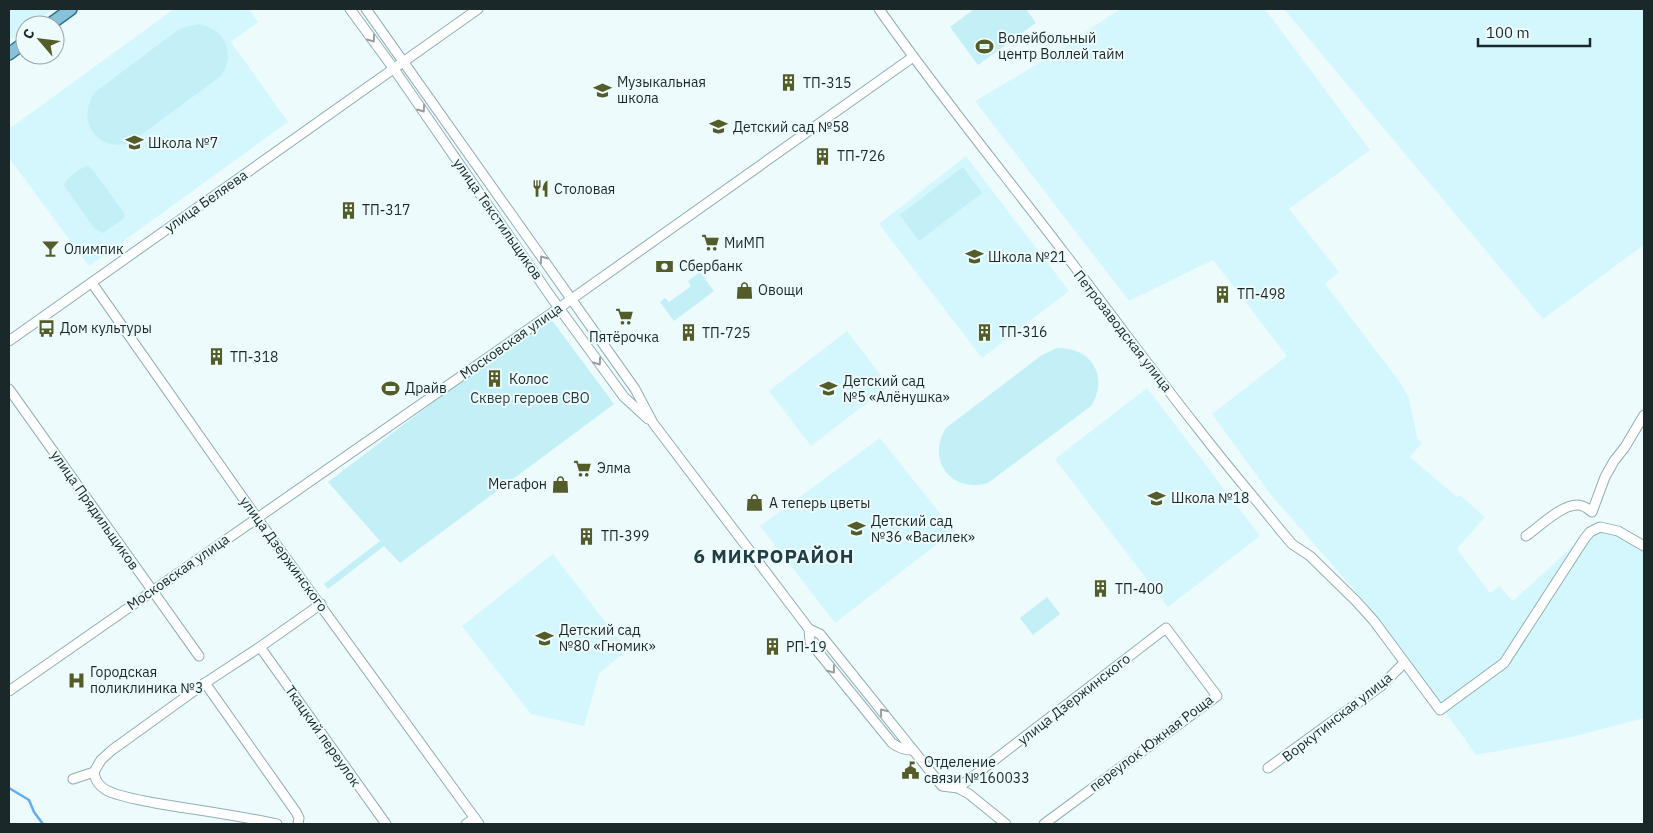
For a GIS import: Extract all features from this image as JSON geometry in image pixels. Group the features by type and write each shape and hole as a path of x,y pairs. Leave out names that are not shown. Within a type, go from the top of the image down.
{"street":[{"name":"улица Текстильщиков","path":"350,9 394,69 559,308 624,397 653,423"},
{"name":"улица Текстильщиков","path":"366,9 635,389 653,423 809,630 810,642 892,743 899,748 913,750"},
{"name":"улица Беляева","path":"9,341 478,9"},
{"name":"Петрозаводская улица","path":"879,9 913,57 1199,430 1280,531 1292,544 1310,556 1356,601 1440,710 1504,663 1585,538 1597,528"},
{"name":"Московская улица","path":"9,691 151,590 559,308 913,57"},
{"name":"улица Дзержинского","path":"92,283 257,517 477,821"},
{"name":"улица Прядильщиков","path":"9,388 199,656"},
{"path":"624,397 635,389"},
{"path":"1592,512 1605,477 1644,414"},
{"path":"1526,536 1569,506 1579,505 1586,507 1592,512 1597,528 1618,531 1644,546"},
{"path":"73,779 94,772 101,760 112,750 205,683 321,604"},
{"name":"улица Дзержинского","path":"958,788 1166,628"},
{"name":"переулок Южная Роща","path":"1044,824 1217,696 1166,628"},
{"name":"улица Текстильщиков","path":"809,630 820,634 942,786 958,788"},
{"name":"Ткацкий переулок","path":"260,647 386,824"},
{"name":"Воркутинская улица","path":"1268,768 1381,686 1404,663"},
{"path":"205,683 296,812 299,818 298,824"},
{"path":"94,772 98,784 108,791 192,810 244,817 277,824"},
{"path":"958,788 976,798 1006,824"},
{"path":"466,824 477,821"}],"shaded area":[{"path":"9,9 54,9 45,15 15,15 15,36 9,41"},
{"name":"Школа №7","path":"174,9 249,9 258,22 231,42 288,122 89,266 9,158 9,129"},
{"path":"1120,9 1265,9 1370,150 1289,209 1339,272 1325,284 1400,382 1409,398 1417,438 1422,443 1410,457 1457,497 1460,495 1485,517 1457,549 1490,593 1499,586 1513,601 1597,524 1611,524 1644,542 1644,718 1572,737 1476,755 1373,611 1271,495 1212,414 1287,356 1213,260 1129,301 975,101 1039,63"},
{"path":"1284,9 1644,9 1644,245 1543,319"},
{"name":"Школа №21","path":"966,156 1069,291 982,358 879,224"},
{"name":"Детский сад №5 «Алёнушка»","path":"847,331 889,386 811,446 769,391"},
{"name":"Школа №18","path":"1147,388 1260,536 1168,607 1055,459"},
{"name":"Детский сад №36 «Василек»","path":"880,438 954,531 835,623 760,526"},
{"name":"Детский сад №80 «Гномик»","path":"553,554 627,650 599,674 584,726 531,714 462,626"}],"green space":[{"name":"Волейбольный центр Воллей тайм","path":"974,9 1026,9 1036,23 978,65 950,27"},
{"path":"199,24 216,31 226,44 228,59 221,76 130,143 118,145 99,139 89,124 87,114 94,93 178,30"},
{"path":"88,166 125,214 123,219 103,233 95,229 64,186 73,174"},
{"path":"963,167 982,193 919,241 900,215"},
{"path":"700,272 714,291 674,321 660,302 665,298 669,302 691,286 688,281"},
{"name":"Сквер героев СВО","path":"548,315 614,404 400,563 384,546 328,589 324,584 380,541 328,482"},
{"path":"1057,348 1069,349 1080,353 1088,358 1094,366 1098,385 1091,406 988,483 963,484 953,479 946,472 939,452 946,428 1042,355"},
{"path":"1047,597 1060,614 1033,635 1020,618"}],"waterway":[{"path":"9,788 29,800 34,812 43,824"}],"place":[{"name":"Волейбольный центр Воллей тайм","path":"984,46"},
{"name":"ТП-315","path":"789,83"},
{"name":"Музыкальная школа","path":"603,90"},
{"name":"Детский сад №58","path":"719,127"},
{"name":"Школа №7","path":"134,143"},
{"name":"ТП-726","path":"823,156"},
{"name":"Столовая","path":"540,189"},
{"name":"ТП-317","path":"348,210"},
{"name":"МиМП","path":"710,243"},
{"name":"Олимпик","path":"50,249"},
{"name":"Школа №21","path":"974,257"},
{"name":"Сбербанк","path":"665,266"},
{"name":"Овощи","path":"744,290"},
{"name":"ТП-498","path":"1223,294"},
{"name":"Пятёрочка","path":"624,317"},
{"name":"Дом культуры","path":"46,328"},
{"name":"ТП-316","path":"985,332"},
{"name":"ТП-725","path":"688,333"},
{"name":"ТП-318","path":"216,357"},
{"name":"Колос","path":"495,379"},
{"name":"Драйв","path":"391,388"},
{"name":"Детский сад №5 «Алёнушка»","path":"829,389"},
{"name":"Элма","path":"583,468"},
{"name":"Мегафон","path":"561,484"},
{"name":"Школа №18","path":"1157,498"},
{"name":"А теперь цветы","path":"755,503"},
{"name":"Детский сад №36 «Василек»","path":"857,529"},
{"name":"ТП-399","path":"587,536"},
{"name":"ТП-400","path":"1101,589"},
{"name":"Детский сад №80 «Гномик»","path":"545,638"},
{"name":"РП-19","path":"772,647"},
{"name":"Городская поликлиника №3","path":"76,680"},
{"name":"Отделение связи №160033","path":"910,770"}],"district":[{"name":"6 МИКРОРАЙОН","path":"774,556"}]}
